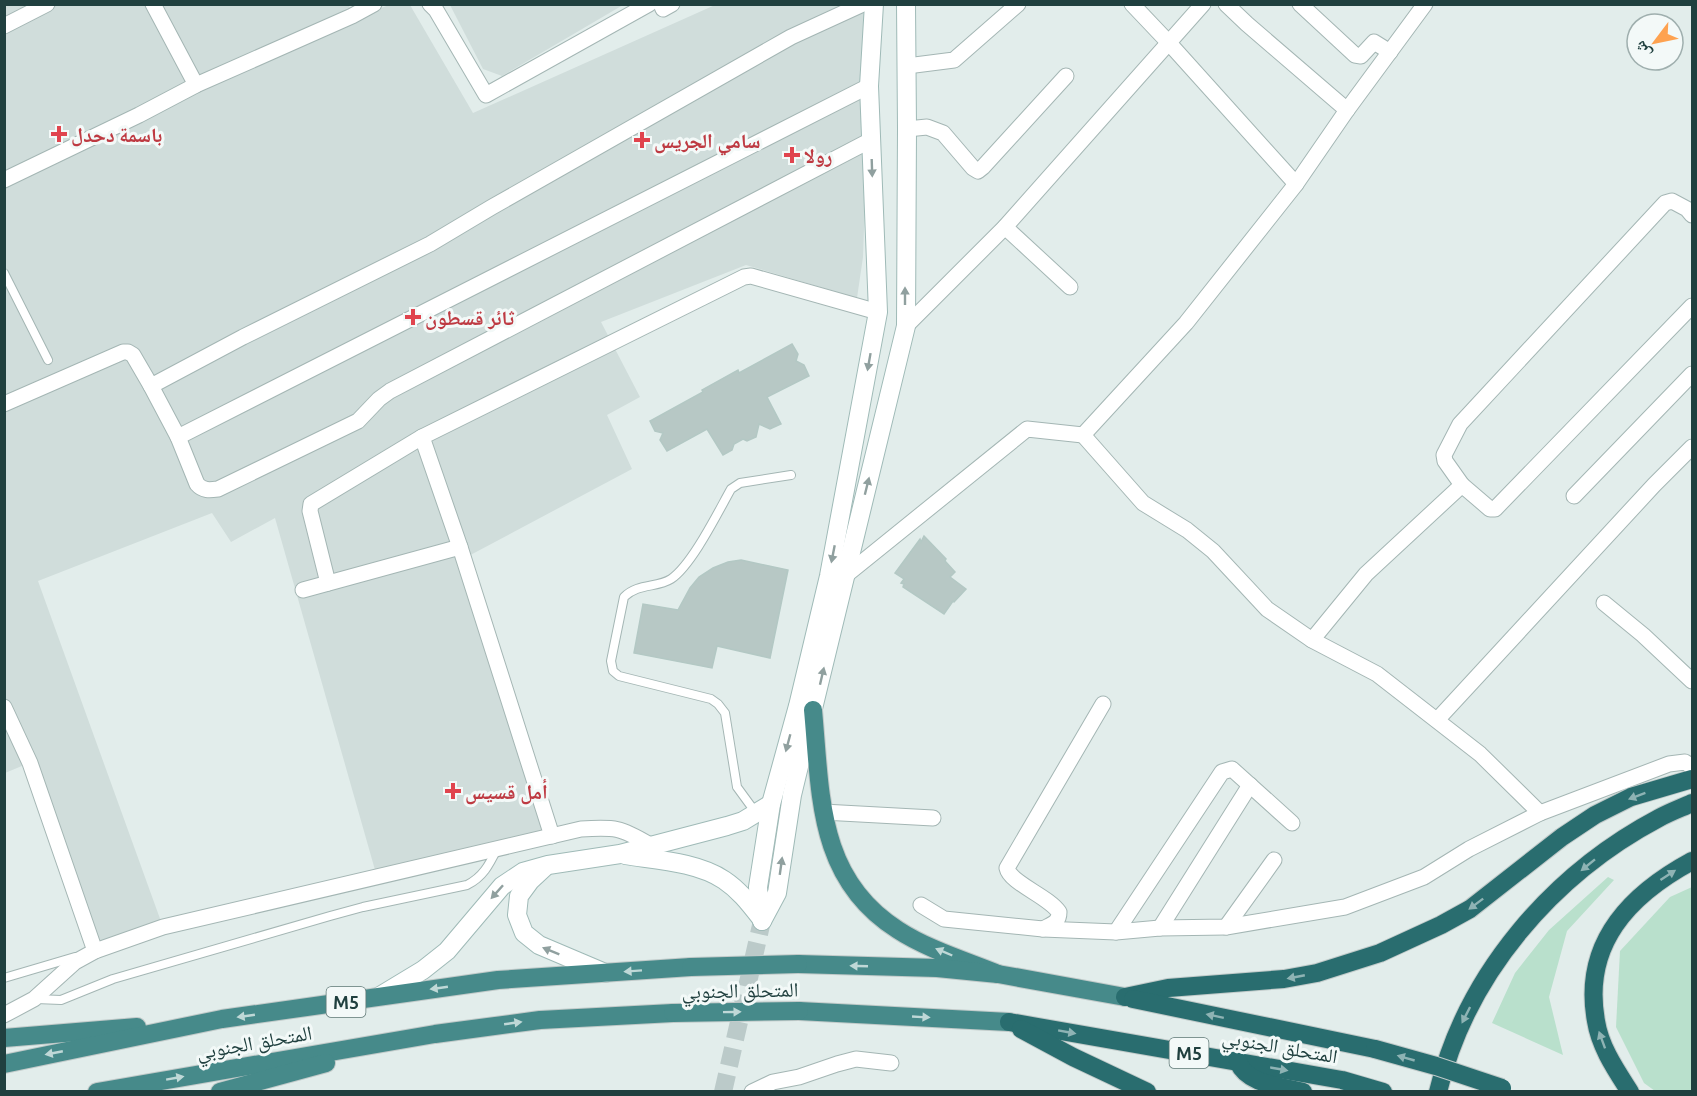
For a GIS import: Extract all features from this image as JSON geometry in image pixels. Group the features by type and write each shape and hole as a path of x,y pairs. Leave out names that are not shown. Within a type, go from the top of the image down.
{"highway":[{"path":"813,711 823,812 831,846 856,892 882,918 912,939 998,974"},
{"path":"1125,997 1168,988 1284,979 1317,973 1380,953 1411,940 1470,909 1562,837 1595,815 1691,767"},
{"path":"1438,1092 1450,1051 1480,987 1504,951 1530,919 1591,862 1624,839 1692,803"},
{"path":"1630,1092 1604,1048 1596,1023 1593,997 1594,974 1601,952 1624,912 1657,882 1692,861"},
{"name":"المتحلق الجنوبي","path":"4,1064 222,1019 498,980 691,967 798,964 937,968 998,974 1125,997 1375,1049 1436,1066 1507,1090"},
{"name":"المتحلق الجنوبي","path":"97,1092 435,1034 540,1020 673,1013 799,1011 1009,1022 1342,1080 1376,1089"},
{"path":"4,1038 222,1019"},
{"path":"1009,1022 1073,1057 1147,1092"},
{"path":"4,1029 58,1033"},
{"path":"220,1092 435,1034"},
{"path":"1238,1062 1244,1072 1254,1080 1303,1092"}],"main road":[{"path":"762,921 758,887 764,809 798,706 829,576 878,312 869,86 874,4"},
{"path":"762,921 777,893 789,812 906,326 906,4"},
{"path":"876,258 905,262"},
{"path":"548,865 620,854 743,821 764,809"},
{"path":"620,854 692,866 711,872 736,890 762,921"},
{"name":"المتحلق الجنوبي","path":"548,865 530,881 519,896 517,915 524,933 539,945 606,973"},
{"name":"المتحلق الجنوبي","path":"378,997 423,970 447,951 502,886 523,872 548,865"}],"street":[{"path":"4,26 47,4"},
{"path":"153,4 196,85"},
{"path":"4,180 196,85 352,16 374,4"},
{"path":"430,4 436,10 486,95 649,4"},
{"path":"660,4 663,9 672,4"},
{"path":"151,386 430,244 791,37 863,4"},
{"path":"1132,4 1296,184"},
{"path":"906,326 1005,227 1203,4"},
{"path":"1226,4 1246,24 1347,110"},
{"path":"1300,4 1355,55 1361,56 1374,42 1390,52"},
{"path":"1083,435 1186,323 1296,184 1425,4"},
{"path":"907,66 954,60 1011,7"},
{"path":"907,129 927,127 943,133 978,171 1066,76"},
{"path":"178,437 869,86"},
{"path":"4,404 125,351 133,355 151,386 178,437 200,488 218,489 358,421 379,399 390,392 871,140"},
{"path":"1692,215 1687,209 1672,201 1665,203 1460,424 1444,455 1445,461 1462,485 1490,509 1495,509 1692,306"},
{"path":"1005,227 1070,287"},
{"path":"328,584 310,504 422,437 744,277 751,276 878,312"},
{"path":"1574,496 1692,374"},
{"path":"845,576 1027,429 1083,435 1143,503 1187,530 1213,551 1267,609 1312,640 1377,674 1480,754 1540,813"},
{"path":"422,437 552,836"},
{"path":"1437,720 1654,485 1692,447"},
{"path":"1312,640 1366,574 1462,485"},
{"path":"303,590 459,547"},
{"path":"1604,603 1643,635 1692,681"},
{"path":"1043,928 1056,923 1059,912 1047,900 1009,875 1007,868 1103,704"},
{"path":"4,707 30,763 95,951"},
{"path":"921,905 944,919 1116,932 1160,928 1226,927 1345,907 1424,878 1469,849 1540,813 1669,764 1691,767"},
{"path":"1116,932 1222,772 1232,769 1292,823"},
{"path":"1160,928 1250,785"},
{"path":"823,812 933,818"},
{"path":"4,1015 34,999 65,969 95,951 163,927 581,828 616,828 650,845"},
{"path":"1226,927 1274,860"},
{"path":"752,1092 773,1082 799,1077 856,1059 891,1063"}],"lane":[{"path":"4,273 48,360"},
{"path":"764,809 737,787 725,713 718,704 711,699 618,676 613,671 611,661 624,597 636,588 668,581 678,574 690,559 731,489 740,483 790,476"},
{"path":"34,999 61,1000 113,979 341,913 467,885 481,876 488,868 497,848"},
{"path":"4,978 95,951"}],"shaded area":[{"path":"348,4 355,18 389,5 410,5 473,113 715,5 873,5 863,257 857,298 746,265 601,322 640,397 607,415 632,469 461,560 553,834 377,877 275,518 231,542 212,513 38,581 163,927 95,951 29,763 5,773 5,5"},
{"path":"450,5 623,5 502,76 483,69"}],"green space":[{"path":"1608,877 1614,880 1567,931 1549,997 1563,1055 1492,1023 1515,973 1549,930"},
{"path":"1692,887 1692,1091 1655,1091 1644,1083 1616,1027 1620,951 1670,897"}],"building":[{"path":"792,344 798,354 796,361 804,365 809,376 767,397 781,424 770,429 759,424 756,437 747,441 743,439 723,455 707,429 667,451 660,440 663,433 655,431 650,421 738,370 739,373"},
{"path":"924,536 955,572 950,577 966,589 953,601 944,614 903,587 904,584 901,583 904,579 895,573"},
{"path":"741,560 788,570 770,658 717,646 712,668 634,653 643,604 678,610 699,577 713,568"}],"tunnel":[{"path":"723,1092 762,921"}],"place":[{"name":"باسمة دحدل","path":"59,134"},
{"name":"سامي الجريس","path":"642,140"},
{"name":"رولا","path":"792,155"},
{"name":"ثائر قسطون","path":"413,317"},
{"name":"أمل قسيس","path":"453,791"}]}
